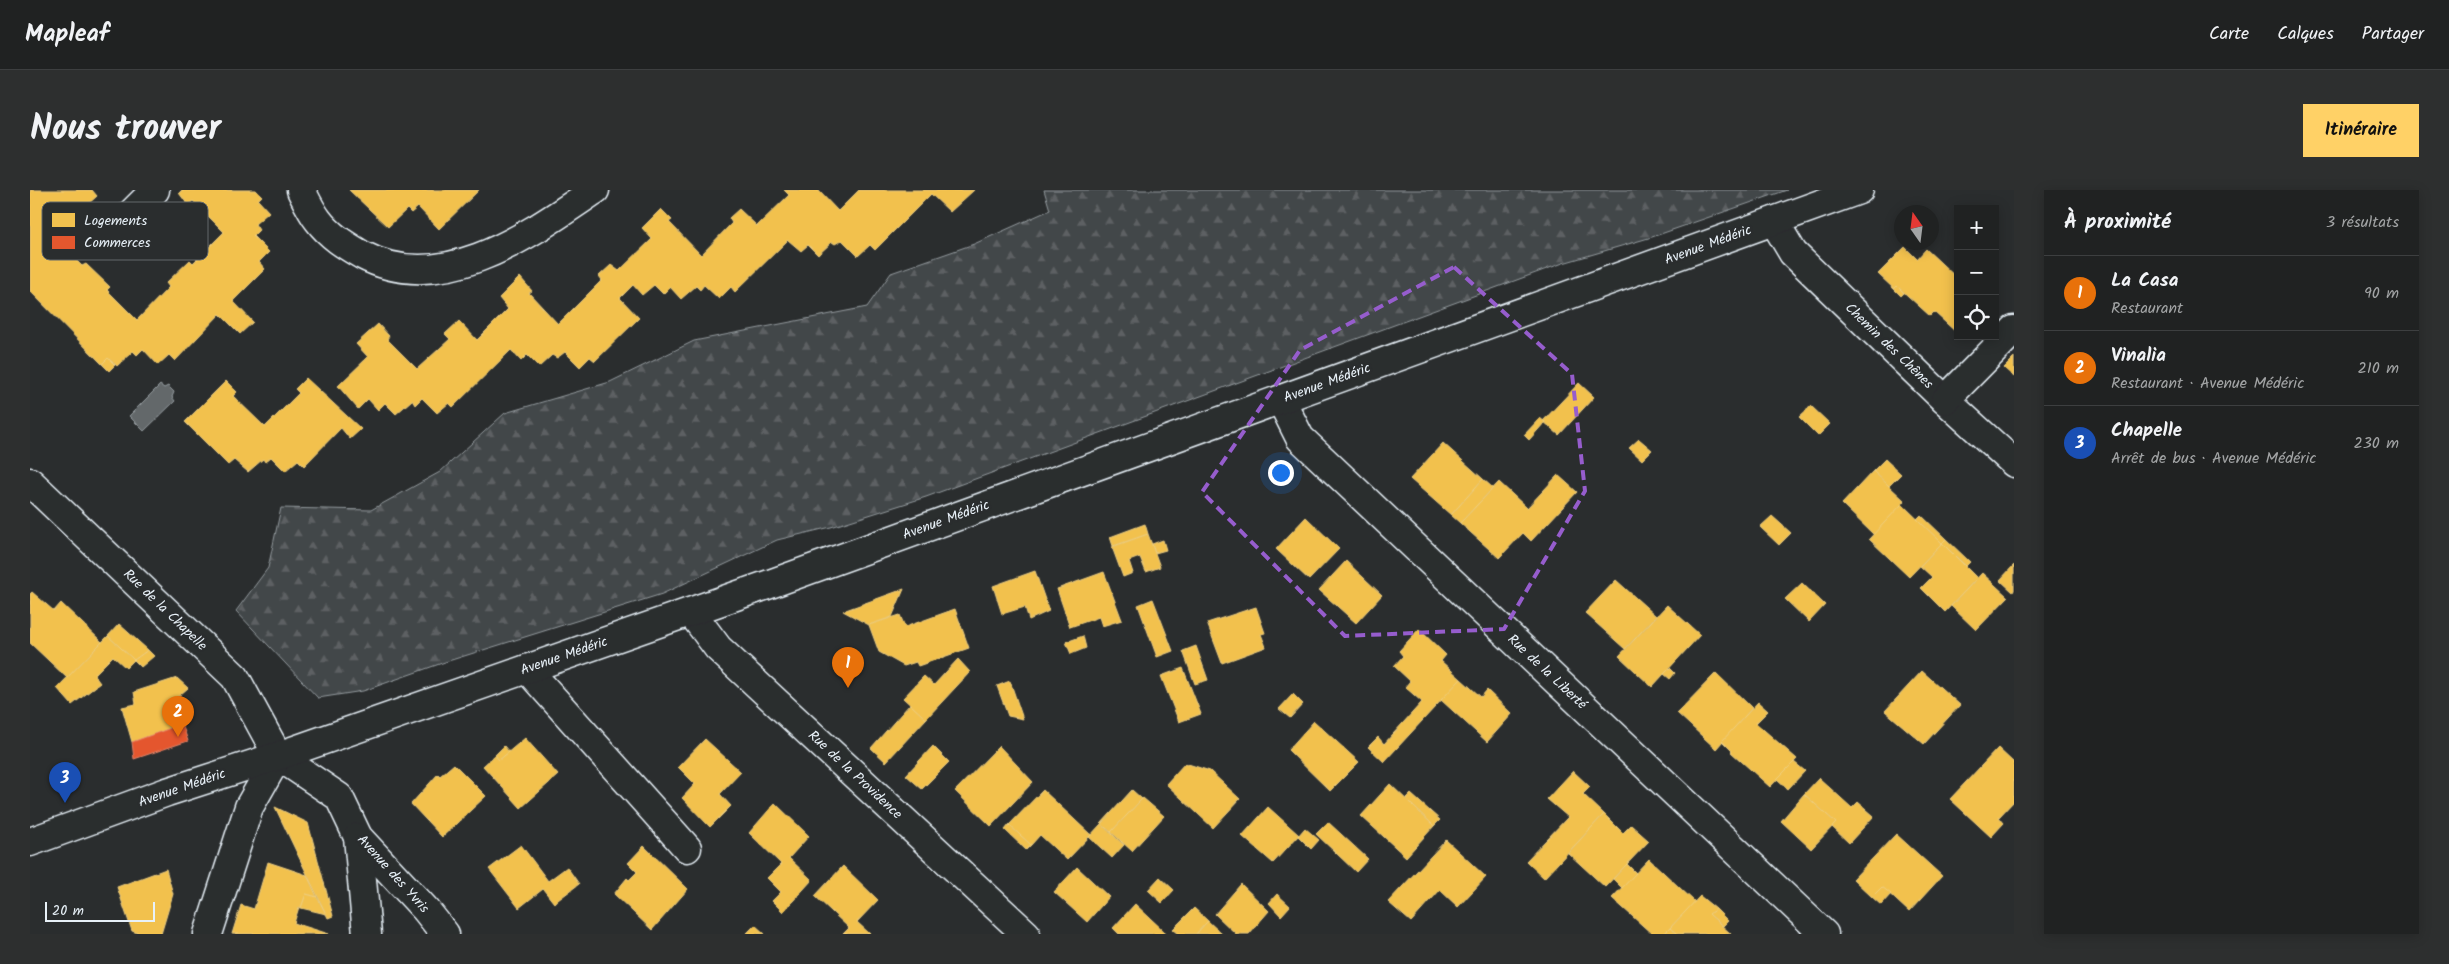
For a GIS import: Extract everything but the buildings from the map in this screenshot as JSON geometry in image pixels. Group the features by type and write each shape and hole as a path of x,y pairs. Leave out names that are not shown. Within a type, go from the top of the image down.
{"street":[{"path":"143,202 155,190"},
{"path":"301,190 317,219 340,243 374,261 415,269 441,269 474,259 536,230 595,190"},
{"name":"Avenue Médéric","path":"30,842 168,792 278,756 691,612 1859,190"},
{"name":"Chemin des Chênes","path":"1774,221 1793,253 1945,400 2014,463"},
{"path":"1945,400 2014,330"},
{"name":"Rue de la Liberté","path":"1281,400 1300,438 1824,934"},
{"name":"Rue de la Chapelle","path":"30,482 235,677 278,756"},
{"name":"Rue de la Providence","path":"691,612 718,648 1026,934"},
{"path":"527,669 688,848"},
{"path":"208,934 249,807 278,756"},
{"name":"Avenue des Yvris","path":"278,756 339,797 358,837 426,910 445,934"},
{"path":"358,837 367,934"}],"highlighted area":[{"path":"1454,267 1572,374 1585,491 1504,629 1345,636 1202,492 1300,350"}],"green space":[{"path":"1044,190 1787,190 1652,237 1563,263 926,497 831,527 777,540 662,594 445,662 363,691 318,698 236,611 268,568 281,508 371,510 440,472 505,413 610,382 694,341 867,307 891,273 974,244 1050,210"}],"shaded area":[{"path":"160,385 164,388 168,386 174,392 172,397 175,401 144,431 129,416"}],"place":[{"name":"La Casa","path":"848,688"},
{"name":"Vinalia","path":"178,737"},
{"name":"Chapelle","path":"65,803"}]}
